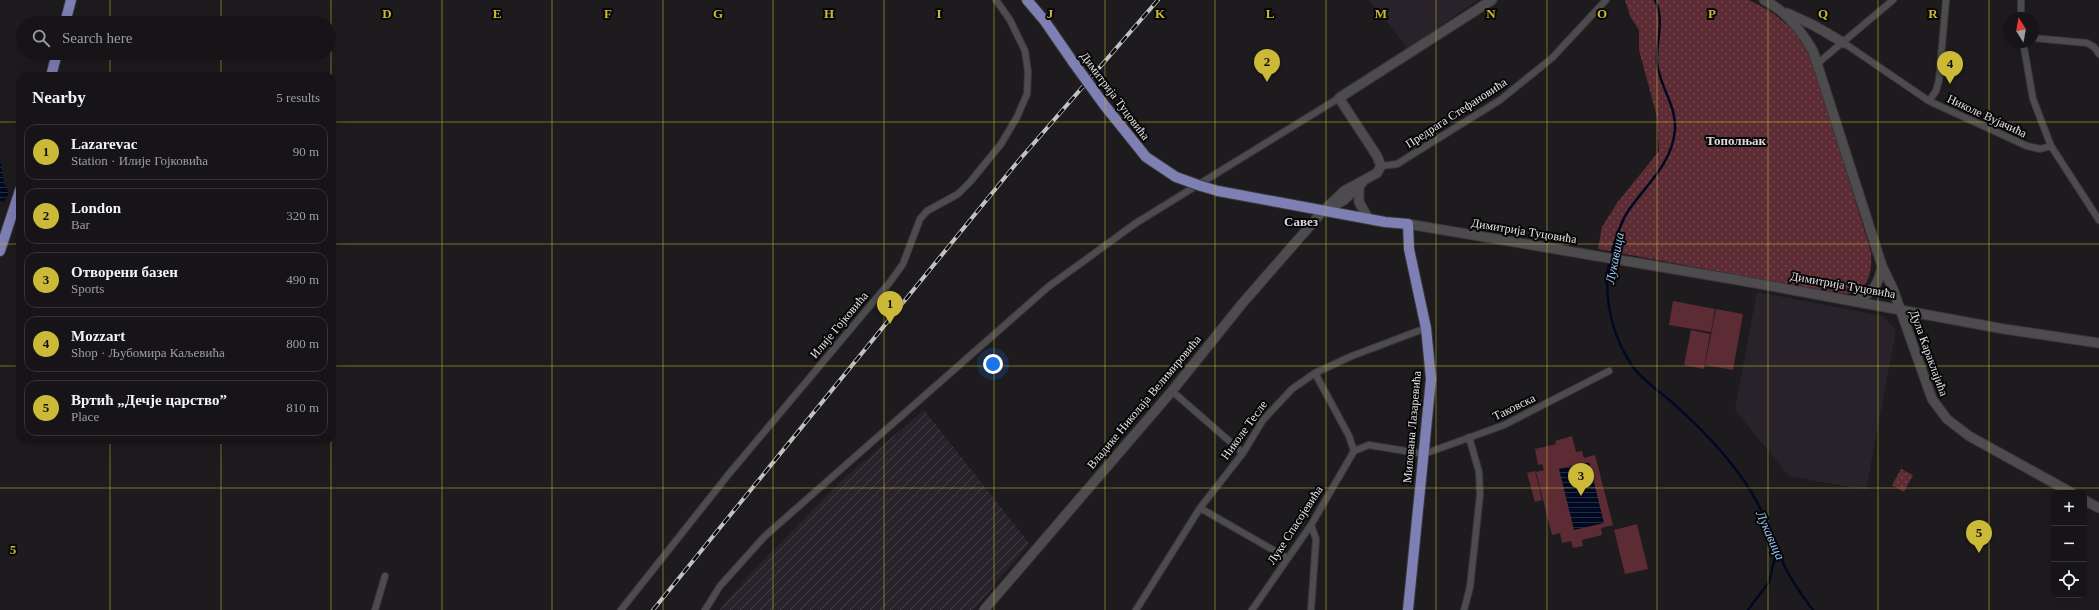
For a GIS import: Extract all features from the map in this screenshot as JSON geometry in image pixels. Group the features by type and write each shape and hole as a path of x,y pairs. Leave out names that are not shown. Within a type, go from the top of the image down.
{"main road":[{"path":"67,16 71,0"},
{"name":"Димитрија Туцовића","path":"1027,0 1044,20 1105,106 1146,157 1176,176 1218,191 1323,211 1408,224"},
{"path":"52,72 55,60"},
{"path":"0,251 16,202"},
{"name":"Милована Лазаревића","path":"1408,224 1408,249 1426,328 1431,379 1408,610"}],"street":[{"name":"Илије Гојковића","path":"621,610 728,475 890,282 903,264 920,220 927,211 958,194 1001,144 1017,117 1027,94 1028,72 1025,51 1010,20 996,0"},
{"path":"705,610 720,586 765,536 1048,288 1136,222 1339,98 1492,0"},
{"name":"Предрага Стефановића","path":"1381,166 1397,164 1500,100 1552,58 1606,0"},
{"path":"1764,0 1783,12 1801,19 1844,43"},
{"path":"1818,63 1844,43 1864,23 1893,0"},
{"path":"1929,101 1936,91 1939,80 1946,0"},
{"path":"2021,0 2021,12"},
{"name":"Дула Караклајића","path":"1783,12 1807,40 1818,63 1882,266 1900,308 1928,389 1941,413 1969,436 2067,490"},
{"path":"2039,39 2087,43 2094,47 2099,54"},
{"name":"Николе Вујачића","path":"1844,43 1929,101 2026,146 2040,149 2051,146"},
{"path":"2024,48 2033,99 2051,146 2099,220"},
{"path":"1323,211 1344,200 1361,184 1377,173 1381,166 1377,156 1339,98"},
{"path":"1361,184 1359,202 1368,218"},
{"name":"Владике Николаја Велимировића","path":"984,610 1172,391 1241,305 1323,211"},
{"name":"Димитрија Туцовића","path":"1408,224 1900,308 2004,329 2099,343"},
{"path":"1852,301 1865,296 1875,289 1880,278 1882,266"},
{"name":"Николе Тесле","path":"1136,610 1200,508 1242,452 1263,420 1296,385 1315,373 1352,356 1426,328"},
{"name":"Таковска","path":"1424,454 1504,425 1609,371"},
{"path":"1315,373 1349,436 1354,451 1369,445 1424,454"},
{"path":"1172,391 1242,452"},
{"path":"1464,610 1470,587 1480,495 1479,472 1469,437"},
{"name":"Луке Спасојевића","path":"1252,610 1311,525 1354,451"},
{"path":"2087,502 2099,508"},
{"path":"1200,508 1287,558"},
{"path":"1311,525 1316,539 1311,610"},
{"path":"1302,536 1309,534 1316,539"},
{"path":"375,610 386,576"}],"shaded area":[{"path":"1369,0 1478,0 1408,48"},
{"path":"1625,0 1749,0 1770,11 1791,28 1810,54 1871,252 1870,275 1865,285 1861,289 1854,293 1840,294 1598,249 1602,227 1617,203 1659,151 1657,117 1639,50 1639,30 1631,18"},
{"path":"1757,292 1883,316 1896,330 1866,490 1789,476 1735,410"},
{"path":"1673,301 1715,309 1711,332 1669,325"},
{"path":"1716,309 1743,314 1733,370 1705,365"},
{"path":"1691,330 1710,334 1704,369 1684,365"},
{"path":"924,410 1029,543 974,610 720,609 751,573 841,481"},
{"path":"1572,436 1576,452 1582,451 1584,458 1595,455 1613,525 1601,528 1602,535 1582,540 1583,546 1573,548 1571,541 1562,543 1560,533 1552,535 1536,472 1544,470 1542,464 1538,465 1535,449 1556,444 1555,441"},
{"path":"1901,469 1913,475 1904,492 1892,485"},
{"path":"1535,471 1542,500 1535,502 1527,473"},
{"path":"1637,524 1648,569 1625,574 1614,530"}],"water":[{"path":"0,158 4,183 9,193 4,202 0,201"},
{"path":"1589,462 1604,523 1574,530 1559,469"}],"waterway":[{"name":"Лукавица","path":"1655,0 1658,8 1660,23 1657,54 1658,71 1671,104 1675,121 1675,130 1673,142 1664,164 1628,211 1617,235 1607,273 1607,293 1611,315 1617,337 1627,357 1637,372 1697,425 1727,458 1745,482 1762,513 1789,574 1798,590 1813,610"},
{"path":"1748,610 1769,582 1777,549"}],"railway":[{"path":"653,610 1015,165 1158,0"}],"place":[{"name":"London","path":"1267,82"},
{"name":"Mozzart","path":"1950,84"},
{"name":"Lazarevac","path":"890,324"},
{"name":"Отворени базен","path":"1581,496"},
{"name":"Вртић „Дечје царство”","path":"1979,553"}],"district":[{"name":"Тополњак","path":"1736,140"},
{"name":"Савез","path":"1301,221"}]}
